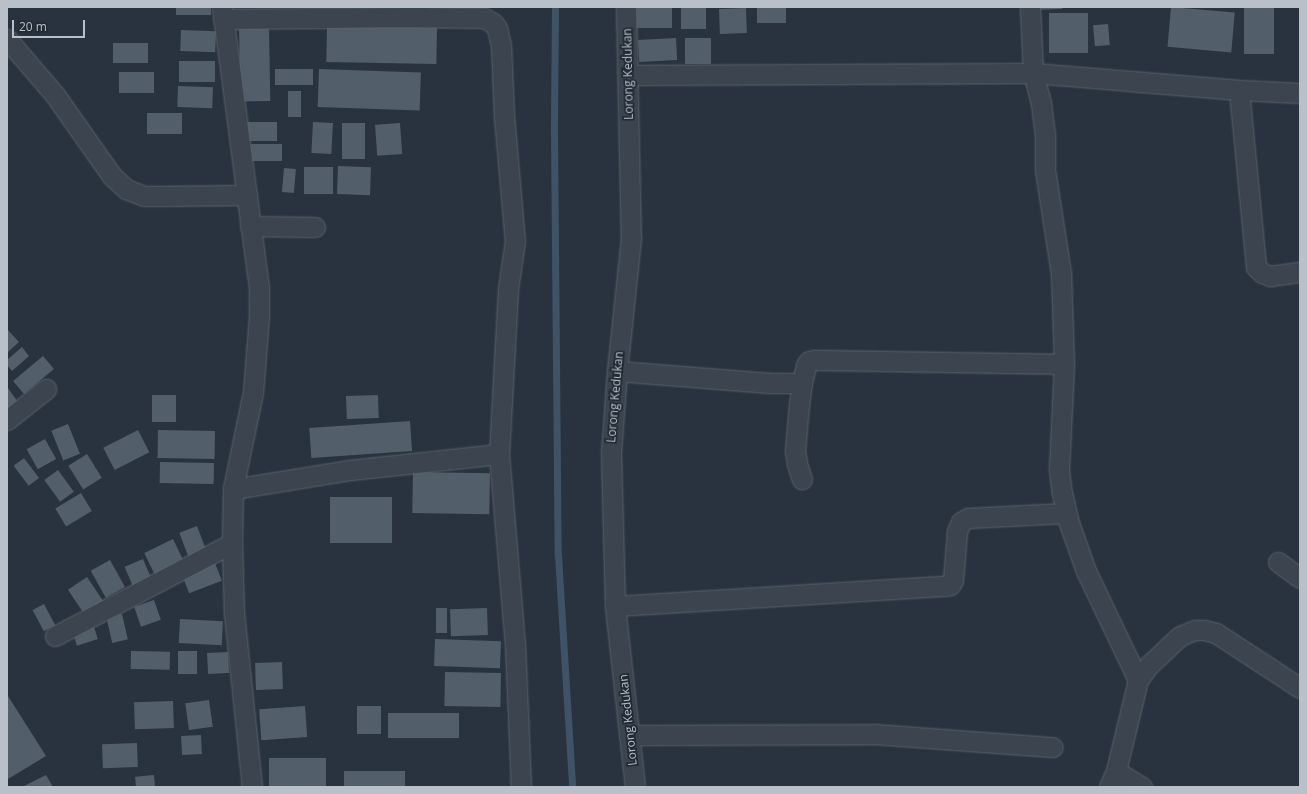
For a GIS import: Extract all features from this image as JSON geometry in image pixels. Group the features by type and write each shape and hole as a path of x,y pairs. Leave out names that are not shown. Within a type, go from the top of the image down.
{"street":[{"name":"Lorong Kedukan","path":"626,7 629,75 631,238 617,371 611,453 615,606 635,787"},
{"path":"1030,7 1033,73 1041,103 1045,136 1045,170 1061,273 1064,364 1059,470 1066,513 1086,571 1138,680"},
{"path":"252,787 234,613 232,543 233,489 253,392 257,355 259,287 223,13 416,12 484,18 493,23 497,28 499,36 515,241 508,289 499,454 515,644 520,787"},
{"path":"7,39 55,95 112,176 126,189 144,196 247,195"},
{"path":"629,75 1033,73 1239,90 1300,93"},
{"path":"1239,90 1256,268 1262,273 1270,276 1300,272"},
{"path":"250,226 315,227"},
{"path":"802,479 796,464 795,451 802,383 806,365 809,360 1064,364"},
{"path":"617,371 770,383 802,383"},
{"path":"7,420 46,389"},
{"path":"233,489 350,470 499,454"},
{"path":"615,606 950,585 953,580 957,531 961,522 968,518 1066,513"},
{"path":"55,636 232,543"},
{"path":"1278,562 1300,578"},
{"path":"1142,787 1112,779 1138,680 1149,665 1180,636 1195,630 1204,630 1216,633 1300,688"},
{"path":"629,735 874,734 1053,747"}],"building":[{"path":"176,7 211,7 211,15 176,15"},
{"path":"633,7 672,7 672,28 633,28"},
{"path":"681,7 706,7 706,29 681,29"},
{"path":"757,7 786,7 786,23 757,23"},
{"path":"1034,7 1062,7 1062,9 1034,10"},
{"path":"1171,7 1235,13 1231,52 1168,47"},
{"path":"1244,7 1274,7 1274,54 1244,54"},
{"path":"746,8 747,33 720,34 719,9"},
{"path":"1049,13 1088,13 1088,53 1049,53"},
{"path":"1108,24 1110,45 1095,46 1093,25"},
{"path":"327,26 437,28 436,64 326,62"},
{"path":"269,27 270,101 240,102 239,28"},
{"path":"181,30 216,31 215,52 180,51"},
{"path":"676,38 677,60 639,62 638,40"},
{"path":"685,38 711,38 711,64 685,64"},
{"path":"113,43 148,43 148,63 113,63"},
{"path":"179,61 215,61 215,82 179,82"},
{"path":"275,69 313,69 313,85 275,85"},
{"path":"319,69 421,73 420,111 318,107"},
{"path":"119,72 154,72 154,93 119,93"},
{"path":"178,86 213,87 212,108 177,107"},
{"path":"288,91 301,91 301,117 288,117"},
{"path":"147,113 182,113 182,134 147,134"},
{"path":"246,122 277,122 277,141 246,141"},
{"path":"313,122 333,123 331,154 311,153"},
{"path":"342,123 365,123 365,159 342,159"},
{"path":"400,123 402,154 377,156 375,125"},
{"path":"248,144 282,144 282,161 248,161"},
{"path":"338,166 371,167 370,195 337,194"},
{"path":"304,167 333,167 333,194 304,194"},
{"path":"284,168 296,169 294,193 282,192"},
{"path":"7,329 19,342 7,353"},
{"path":"22,347 29,356 12,371 7,365 7,360"},
{"path":"43,356 54,369 24,394 13,381"},
{"path":"8,388 20,405 7,413 7,389"},
{"path":"152,395 176,395 176,422 152,422"},
{"path":"378,395 379,418 347,419 346,396"},
{"path":"410,421 412,451 311,458 309,428"},
{"path":"68,424 80,454 63,460 51,431"},
{"path":"138,430 149,452 115,470 103,448"},
{"path":"158,430 215,431 215,459 158,458"},
{"path":"45,439 56,459 38,469 27,449"},
{"path":"87,454 102,478 83,489 68,466"},
{"path":"24,458 39,478 29,486 14,466"},
{"path":"160,462 214,463 214,484 160,483"},
{"path":"58,470 74,492 60,502 44,480"},
{"path":"413,472 490,473 489,514 412,513"},
{"path":"81,493 92,511 66,526 55,508"},
{"path":"330,497 392,497 392,543 330,543"},
{"path":"197,526 207,552 189,559 179,533"},
{"path":"173,539 184,561 155,575 144,553"},
{"path":"143,559 152,580 134,588 125,567"},
{"path":"110,560 125,587 106,598 91,571"},
{"path":"215,563 222,581 189,593 182,576"},
{"path":"87,577 103,601 84,614 68,590"},
{"path":"154,600 161,620 141,627 134,607"},
{"path":"44,604 55,625 44,631 33,610"},
{"path":"436,608 447,608 447,633 436,633"},
{"path":"487,608 488,635 451,636 450,609"},
{"path":"122,614 128,639 112,643 106,618"},
{"path":"180,619 223,621 222,645 179,643"},
{"path":"92,621 98,639 77,646 71,628"},
{"path":"435,639 501,641 500,668 434,666"},
{"path":"131,651 170,652 170,670 131,669"},
{"path":"178,651 197,651 197,674 178,674"},
{"path":"228,652 229,673 208,674 207,653"},
{"path":"282,662 283,689 256,690 255,663"},
{"path":"445,672 501,673 500,707 444,706"},
{"path":"8,696 46,756 8,779 7,697"},
{"path":"209,700 213,727 189,730 185,703"},
{"path":"173,701 174,728 135,729 134,702"},
{"path":"305,706 307,737 261,740 259,709"},
{"path":"357,706 381,706 381,734 357,734"},
{"path":"388,713 459,713 459,738 388,738"},
{"path":"201,735 202,754 182,755 181,736"},
{"path":"137,743 138,767 103,768 102,744"},
{"path":"269,758 326,758 326,787 269,787"},
{"path":"344,771 405,771 405,787 344,787"},
{"path":"46,775 53,787 22,787"},
{"path":"154,775 155,787 136,787 135,777"}],"waterway":[{"path":"555,7 554,133 558,555 572,787"}]}
